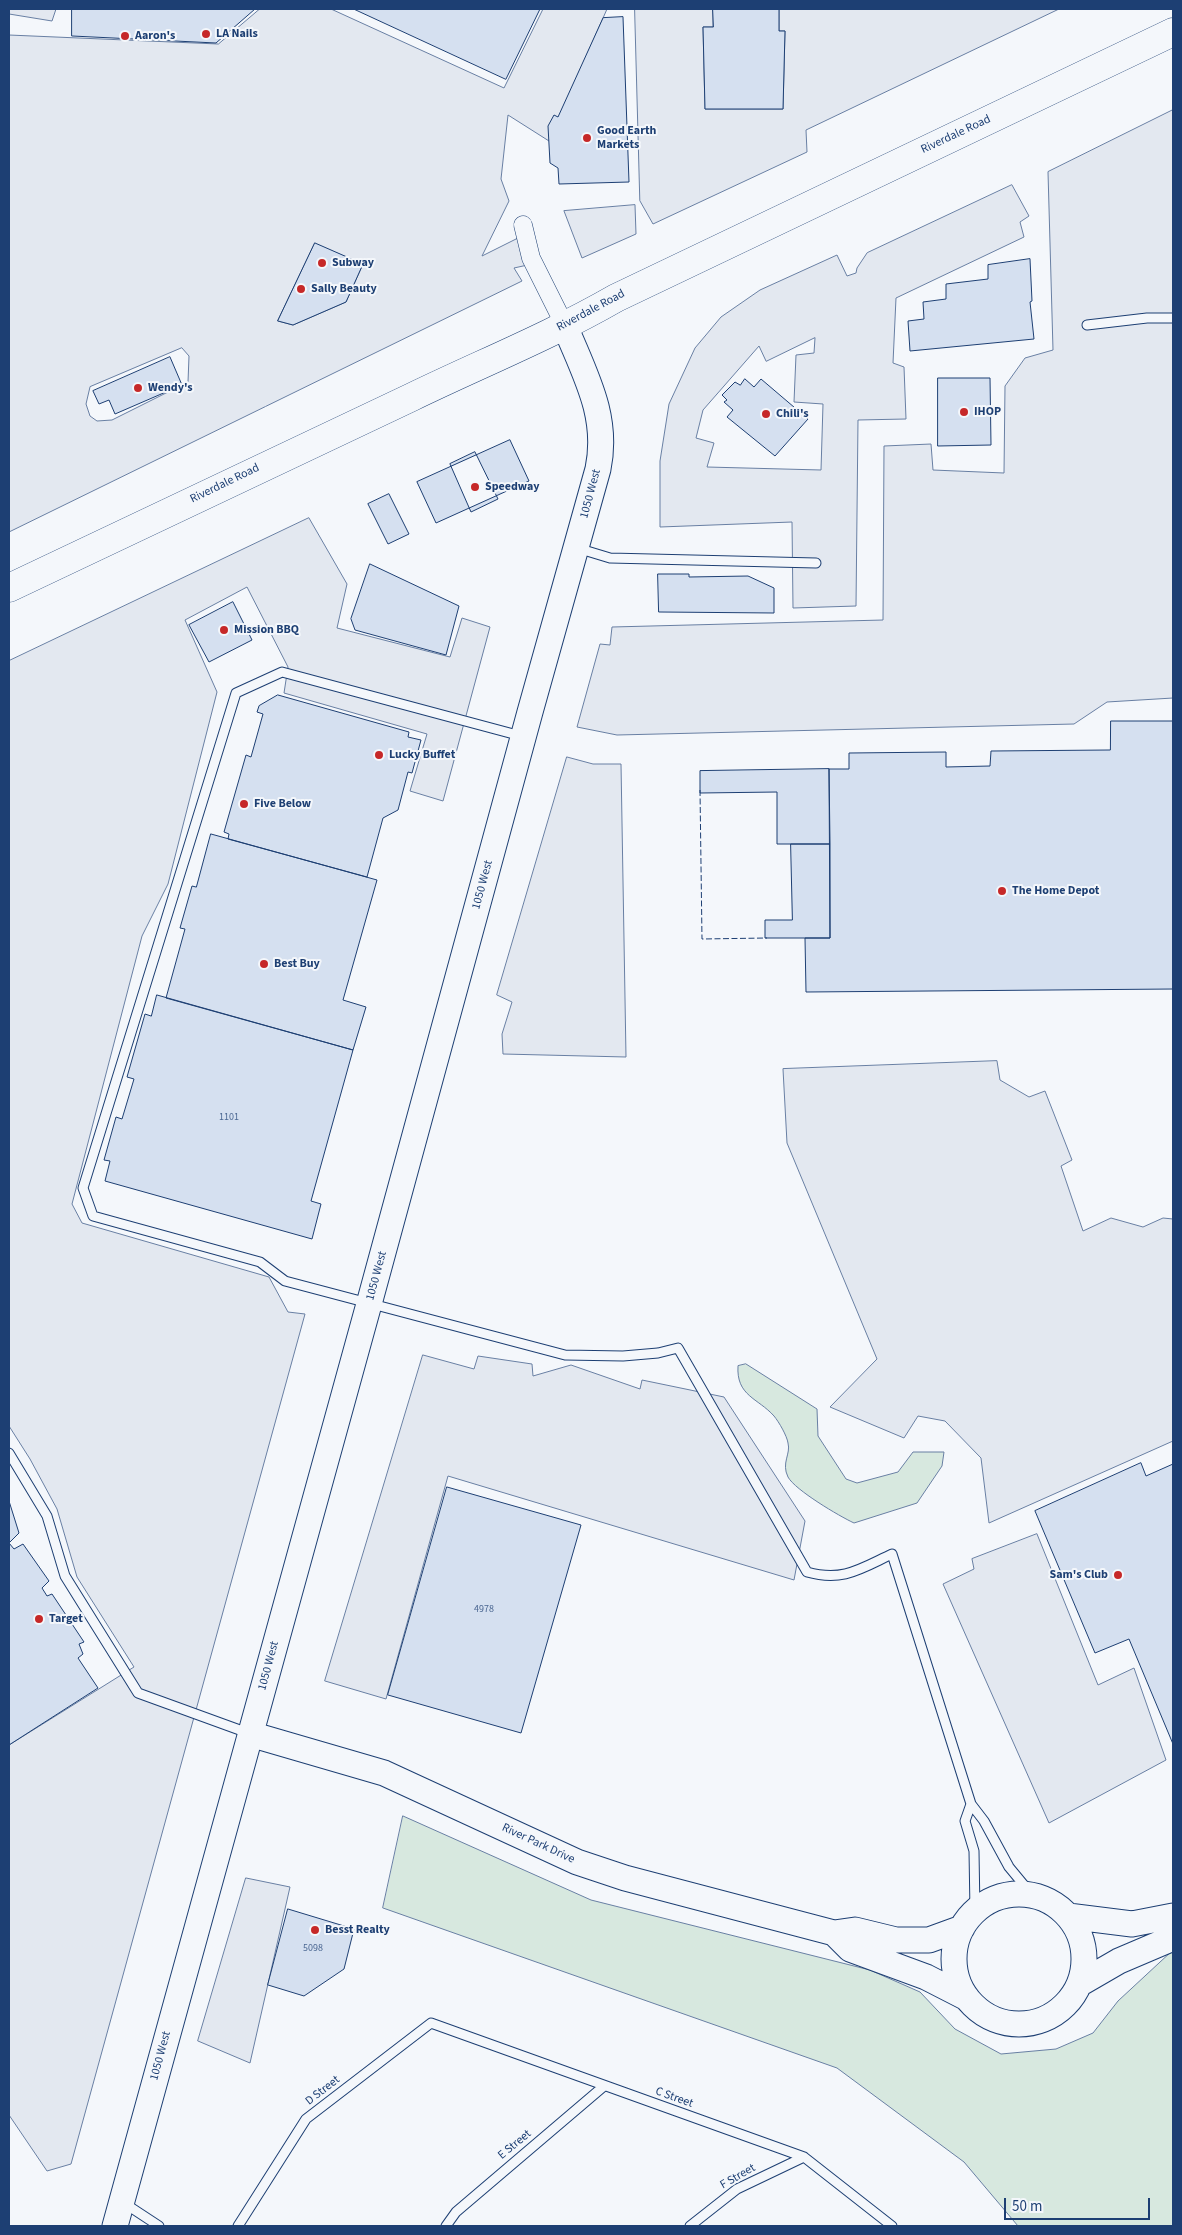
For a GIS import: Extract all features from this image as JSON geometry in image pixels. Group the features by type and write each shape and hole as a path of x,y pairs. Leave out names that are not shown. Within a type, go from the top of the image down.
{"main road":[{"name":"Riverdale Road","path":"9,588 500,354 565,326 624,293 1173,32"},
{"name":"1050 West","path":"115,2226 598,470 602,450 602,431 599,414 565,326"},
{"name":"River Park Drive","path":"250,1734 384,1773 577,1862 625,1878 834,1933 855,1930 896,1940 928,1940 968,1920"},
{"path":"1018,1894 1034,1896 1052,1904 1068,1916 1078,1930 1084,1947 1084,1965 1080,1982 1071,2000 1056,2014 1038,2022 1018,2025 999,2021 981,2012 967,1998 958,1982 954,1964 955,1946 968,1920 987,1903 1002,1897 1018,1894"},
{"path":"1068,1916 1132,1924 1173,1916"},
{"name":"River Park Drive","path":"834,1933 850,1949 926,1977 967,1998"},
{"path":"1080,1982 1120,1961 1173,1938"}],"street":[{"path":"524,225 531,258 565,326"}],"lane":[{"path":"1087,325 1147,318 1173,318"},
{"path":"577,548 610,558 816,563"},
{"path":"524,736 282,672 236,694 83,1188 94,1216 260,1262 285,1281 565,1355 624,1356 658,1353 678,1348 806,1572 828,1576 842,1576 892,1554 971,1804 984,1821 1009,1867 1034,1896"},
{"path":"9,1453 47,1516 65,1576 138,1693 250,1734"},
{"path":"968,1920 974,1851 966,1821 971,1804"},
{"name":"C Street","path":"431,2023 804,2157 892,2226"},
{"name":"D Street","path":"238,2226 306,2120 431,2023"},
{"name":"E Street","path":"446,2226 456,2212 604,2086"},
{"name":"F Street","path":"690,2226 737,2189 804,2157"},
{"path":"122,2202 159,2226"}],"shaded area":[{"path":"9,9 56,9 52,21 9,14"},
{"path":"260,9 331,9 504,88 543,9 607,9 549,141 508,115 501,179 509,201 482,256 518,238 532,264 514,268 522,281 9,532 9,35 218,44","holes":["315,244 363,264 346,302 293,325 278,321","182,348 189,356 188,382 112,420 97,421 90,416 86,404 90,387"]},
{"path":"635,9 713,9 713,27 703,27 705,109 783,109 785,31 779,31 779,9 1059,9 806,130 807,152 653,224 640,201"},
{"path":"1173,110 1173,698 1107,702 1074,724 617,735 577,727 600,644 610,645 612,627 883,620 884,446 931,444 933,470 1004,473 1005,386 1025,358 1053,350 1048,172"},
{"path":"1012,185 1029,216 1020,222 1024,237 896,298 893,363 904,367 906,419 858,420 856,606 793,608 792,522 660,527 660,461 669,404 695,348 721,317 760,290 837,255 847,276 856,273 857,268 867,253","holes":["815,338 814,353 796,355 794,402 823,404 821,470 707,467 714,443 696,438 703,410 759,346 766,361"]},
{"path":"635,205 636,234 582,258 564,211"},
{"path":"309,518 347,584 337,628 450,657 462,618 490,627 443,801 410,791 427,734 284,693 288,667 247,587 185,620 217,692 168,884 142,936 72,1204 82,1223 269,1277 288,1312 305,1314 71,2164 47,2171 9,2115 9,1745 134,1667 77,1577 57,1509 30,1459 9,1426 9,661"},
{"path":"567,757 593,764 621,764 626,1057 503,1054 502,1034 512,1002 497,995"},
{"path":"997,1061 1000,1080 1029,1097 1045,1091 1072,1160 1061,1166 1083,1231 1111,1218 1143,1227 1163,1218 1173,1219 1173,1441 989,1523 981,1458 945,1421 918,1416 904,1438 830,1407 877,1359 787,1143 783,1069"},
{"path":"423,1355 474,1369 478,1356 532,1364 533,1376 571,1365 640,1389 642,1380 724,1397 805,1521 794,1580 448,1476 386,1699 325,1681"},
{"path":"746,1364 817,1409 818,1436 846,1479 857,1483 898,1472 913,1452 944,1452 942,1466 917,1503 854,1523 847,1520 799,1489 788,1477 785,1467 789,1447 786,1437 774,1416 744,1390 738,1376 738,1366"},
{"path":"1037,1534 1098,1685 1134,1668 1166,1760 1049,1823 943,1584 974,1569 972,1559"},
{"path":"403,1816 591,1900 870,1970 920,1992 955,2029 1001,2054 1056,2049 1093,2033 1118,2001 1173,1950 1173,2226 1018,2226 964,2162 837,2068 383,1908"},
{"path":"246,1878 290,1887 250,2063 198,2041"}],"building":[{"path":"72,9 255,9 216,43 72,36"},
{"path":"354,9 540,9 506,79"},
{"path":"713,9 779,9 779,31 785,31 783,109 705,109 703,27 713,27"},
{"path":"623,17 629,182 559,184 558,168 550,163 548,126 554,115 558,117 603,18"},
{"path":"315,243 363,264 346,302 293,325 278,321"},
{"path":"1030,259 1032,301 1030,302 1034,339 910,351 908,321 924,319 923,302 946,299 946,284 988,279 988,265"},
{"name":"Wendy's","path":"170,357 182,385 115,414 109,400 99,404 93,391"},
{"name":"IHOP","path":"938,378 990,378 991,445 938,446"},
{"path":"745,379 754,387 761,379 808,419 775,456 727,417 733,410 724,402 727,400 722,395 735,382 740,385"},
{"path":"510,440 529,481 436,523 417,482"},
{"path":"475,452 498,499 471,512 450,464"},
{"path":"389,494 409,534 388,544 368,504"},
{"path":"370,564 459,606 446,655 355,630 351,619"},
{"path":"658,574 689,574 689,577 748,576 774,588 774,613 659,612"},
{"path":"233,602 252,640 209,662 189,625"},
{"path":"278,695 409,732 408,737 421,740 412,773 408,772 398,810 383,818 367,877 228,839 229,834 224,832 246,755 251,757 263,714 257,712 259,706"},
{"name":"The Home Depot","path":"1111,721 1173,721 1173,989 806,992 805,938 830,938 829,769 849,769 849,753 946,752 946,767 990,766 991,751 1110,750"},
{"path":"829,769 830,844 777,844 777,792 700,793 700,771"},
{"name":"Best Buy","path":"211,834 377,880 343,1000 366,1007 353,1050 166,998 185,929 180,928 192,886 196,887"},
{"path":"791,844 830,844 830,938 765,938 765,920 792,920"},
{"path":"157,995 353,1050 311,1201 321,1204 312,1239 105,1181 110,1161 104,1160 116,1117 122,1119 134,1079 127,1077 145,1014 151,1016"},
{"name":"Sam's Club","path":"1141,1463 1146,1476 1173,1464 1173,1744 1129,1639 1095,1653 1035,1511"},
{"path":"447,1487 581,1525 521,1733 388,1695"},
{"path":"9,1501 19,1533 9,1543"},
{"name":"Target","path":"9,1543 14,1549 23,1544 49,1581 42,1588 47,1596 52,1594 84,1642 79,1644 83,1654 78,1658 98,1688 9,1745"},
{"path":"288,1909 354,1929 344,1969 304,1996 268,1985"}],"fence":[{"path":"700,790 702,939 767,938"}],"place":[{"name":"LA Nails","path":"206,34"},
{"name":"Aaron's","path":"125,36"},
{"name":"Good Earth Markets","path":"587,138"},
{"name":"Subway","path":"322,263"},
{"name":"Sally Beauty","path":"301,289"},
{"name":"Wendy's","path":"138,388"},
{"name":"IHOP","path":"964,412"},
{"name":"Chili's","path":"766,414"},
{"name":"Speedway","path":"475,487"},
{"name":"Mission BBQ","path":"224,630"},
{"name":"Lucky Buffet","path":"379,755"},
{"name":"Five Below","path":"244,804"},
{"name":"The Home Depot","path":"1002,891"},
{"name":"Best Buy","path":"264,964"},
{"name":"Sam's Club","path":"1118,1575"},
{"name":"Target","path":"39,1619"},
{"name":"Besst Realty","path":"315,1930"}]}
